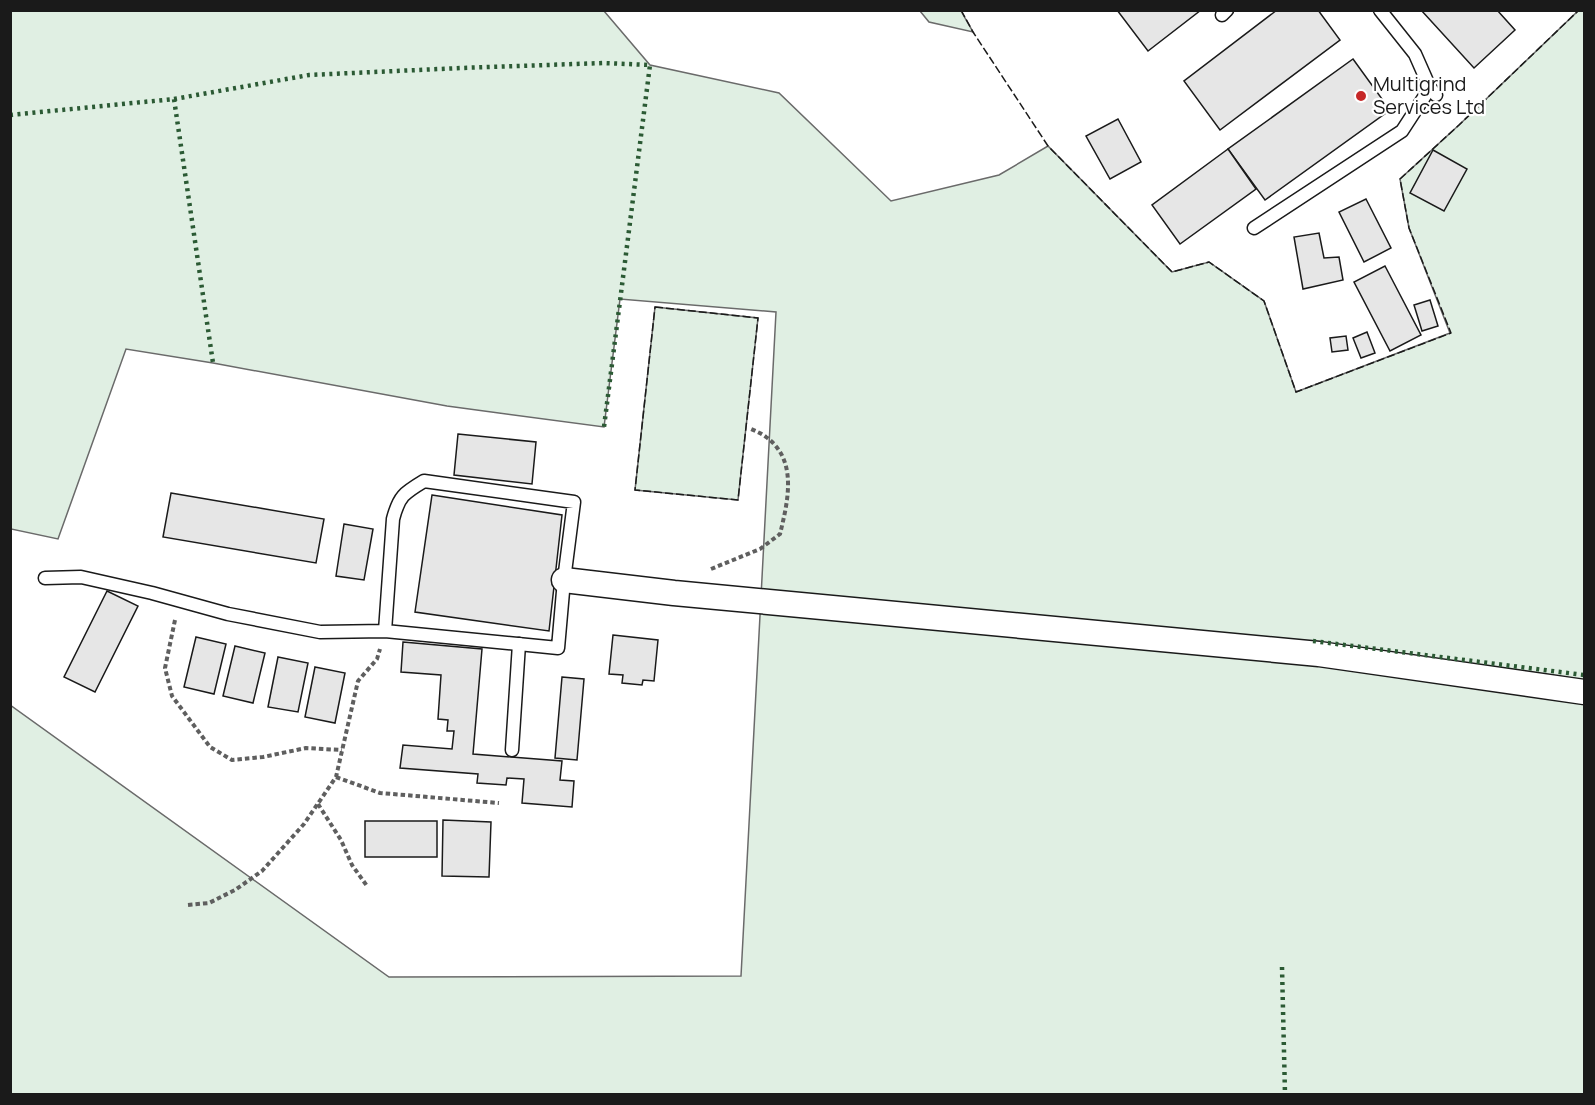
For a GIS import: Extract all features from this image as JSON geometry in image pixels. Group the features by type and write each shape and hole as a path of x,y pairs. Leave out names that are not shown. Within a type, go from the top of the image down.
{"street":[{"path":"564,580 674,593 1319,654 1584,692"}],"lane":[{"path":"1254,228 1402,131 1433,92 1415,54 1380,10"},
{"path":"45,578 81,577 228,614 320,632 385,631 558,648 574,502 424,481 408,490 397,503 393,519 385,631"},
{"path":"512,750 519,644"}],"path":[{"path":"674,593 686,580 760,549 780,534 788,502 787,464 779,449 766,436 749,428"},
{"path":"180,601 165,668 172,696 210,747 232,760 263,757 306,748 342,750"},
{"path":"188,905 208,903 235,890 262,871 304,824 336,777 358,681 377,659 385,631"},
{"path":"336,777 380,793 499,803"},
{"path":"318,804 341,840 352,865 367,886"}],"green space":[{"path":"11,11 604,11 650,65 779,93 891,201 999,175 1048,146 1172,272 1209,262 1264,301 1296,392 1450,333 1409,228 1400,179 1578,11 1584,11 1584,1094 11,1094 10,705 389,977 741,976 776,312 620,299 604,427 447,406 126,349 58,539 11,529"},
{"path":"920,11 961,11 973,32 929,22"},
{"path":"655,307 758,318 738,500 635,490"}],"building":[{"path":"1117,10 1201,10 1148,51"},
{"path":"1277,10 1318,10 1340,40 1220,130 1184,81"},
{"path":"1421,10 1497,10 1515,30 1474,68"},
{"path":"1353,59 1390,110 1265,200 1228,149"},
{"path":"1118,119 1141,162 1110,179 1086,136"},
{"path":"1228,149 1256,189 1180,244 1152,205"},
{"path":"1433,150 1467,169 1444,211 1410,193"},
{"path":"1366,199 1391,248 1364,262 1339,212"},
{"path":"1319,233 1324,258 1339,257 1343,280 1303,289 1294,237"},
{"path":"1385,266 1421,335 1390,351 1354,282"},
{"path":"1430,300 1438,326 1422,331 1414,305"},
{"path":"1367,332 1375,353 1361,358 1353,338"},
{"path":"1346,336 1348,350 1332,352 1330,338"},
{"path":"458,434 536,442 532,484 454,475"},
{"path":"171,493 324,519 316,563 163,537"},
{"path":"432,495 562,515 549,631 415,612"},
{"path":"344,524 373,529 364,580 336,576"},
{"path":"107,591 138,606 95,692 64,677"},
{"path":"613,635 658,640 654,681 643,680 642,685 622,683 623,675 609,674"},
{"path":"196,637 226,644 214,694 184,687"},
{"path":"403,642 482,649 473,754 562,761 560,780 574,781 572,807 522,803 524,779 507,778 506,785 477,783 478,774 400,768 403,745 452,749 454,731 447,731 448,720 438,719 441,675 401,672"},
{"path":"235,646 265,653 253,703 223,696"},
{"path":"278,657 308,663 298,712 268,707"},
{"path":"315,667 345,673 335,723 305,717"},
{"path":"562,677 584,679 577,760 555,758"},
{"path":"443,820 491,822 489,877 442,876"},
{"path":"365,821 437,821 437,857 365,857"}],"hedge":[{"path":"174,99 309,75 603,63 650,65 604,427"},
{"path":"10,115 174,99 213,363"},
{"path":"1313,641 1584,675"},
{"path":"1282,967 1285,1094"}],"fence":[{"path":"961,10 1048,146 1172,272 1209,262 1264,301 1296,392 1451,333 1409,228 1400,179 1579,10"},
{"path":"655,307 758,318 738,500 635,490 655,307"}],"place":[{"name":"Multigrind Services Ltd","path":"1361,96"}]}
